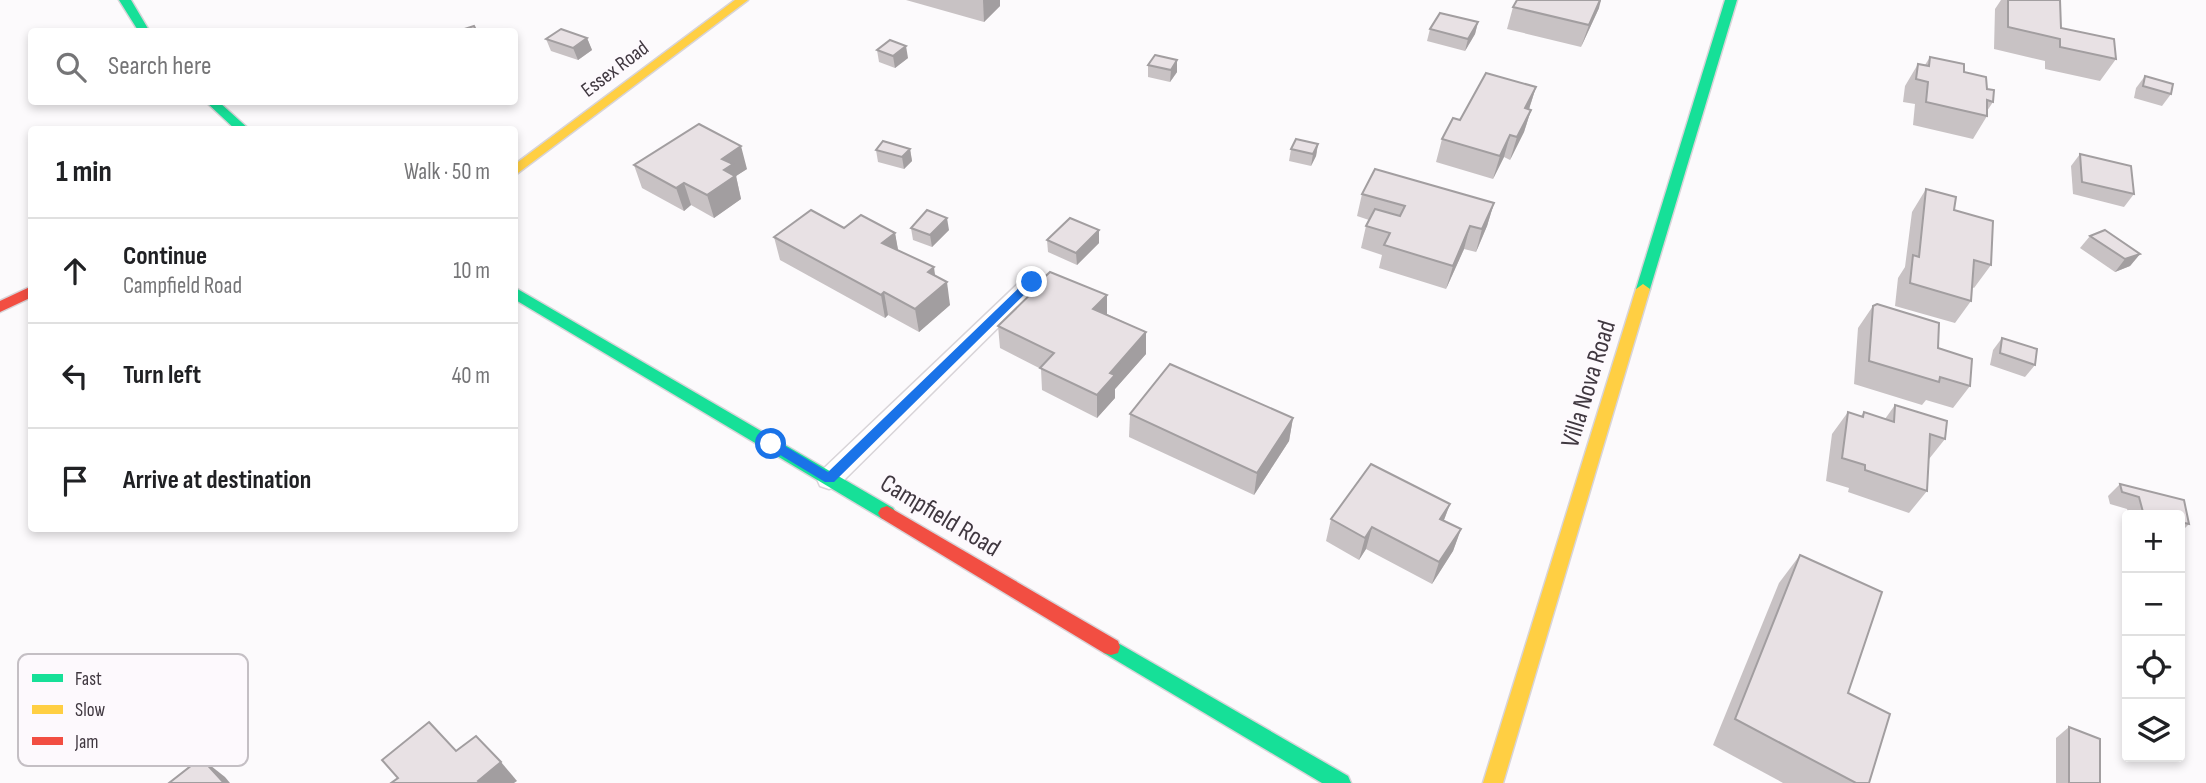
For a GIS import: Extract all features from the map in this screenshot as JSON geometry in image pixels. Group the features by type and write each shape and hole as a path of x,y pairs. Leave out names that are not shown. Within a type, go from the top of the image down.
{"street":[{"path":"125,0 142,28"},
{"name":"Essex Road","path":"518,169 742,0"},
{"name":"Villa Nova Road","path":"1493,783 1731,0"},
{"path":"215,105 239,126"},
{"path":"0,307 28,293"},
{"name":"Campfield Road","path":"518,294 1341,783"}],"lane":[{"path":"829,479 1032,282"}],"building":[{"path":"1517,0 1600,0 1589,25 1513,7"},
{"path":"2008,0 2060,0 2061,28 2114,39 2116,59 2060,47 2060,39 2008,27"},
{"path":"1440,13 1478,22 1468,39 1430,29"},
{"path":"561,29 587,38 573,48 546,39"},
{"path":"890,40 906,46 893,56 877,50"},
{"path":"1155,55 1177,60 1171,70 1148,65"},
{"path":"1930,57 1964,64 1964,72 1986,77 1987,89 1994,90 1993,102 1987,100 1987,116 1926,102 1928,82 1916,79 1918,64 1929,66"},
{"path":"1486,73 1536,87 1525,108 1531,110 1517,137 1510,135 1500,156 1442,139 1453,118 1460,120"},
{"path":"2145,76 2173,84 2171,94 2143,86"},
{"path":"699,124 741,146 722,159 733,164 724,170 735,176 707,195 684,183 676,188 634,165"},
{"path":"1296,139 1318,144 1313,154 1291,149"},
{"path":"883,141 910,149 902,157 876,150"},
{"path":"2080,154 2131,166 2134,194 2082,182"},
{"path":"1375,169 1494,203 1482,229 1470,226 1453,266 1384,245 1390,233 1366,226 1375,209 1400,216 1405,206 1362,194"},
{"path":"1926,189 1956,197 1954,210 1993,221 1991,265 1974,260 1971,301 1910,283 1913,255 1919,257"},
{"path":"811,210 844,228 861,215 895,233 882,243 934,267 928,272 947,282 915,309 884,292 881,295 774,237"},
{"path":"927,210 947,218 930,235 911,228"},
{"path":"1070,218 1099,230 1076,253 1047,240"},
{"path":"2105,230 2140,254 2125,259 2090,236"},
{"path":"1050,272 1107,295 1093,309 1146,332 1110,373 1115,375 1097,395 1040,368 1054,353 998,326"},
{"path":"1877,304 1939,323 1938,348 1972,359 1970,386 1940,377 1939,382 1869,361 1873,306"},
{"path":"2002,338 2037,349 2035,365 2000,353"},
{"path":"1170,364 1293,418 1257,473 1130,414"},
{"path":"1895,405 1947,421 1945,439 1930,434 1927,491 1865,470 1865,465 1842,458 1848,412 1863,417 1864,412 1894,422"},
{"path":"1371,464 1450,504 1440,519 1461,529 1439,562 1372,527 1365,538 1331,519"},
{"path":"2120,484 2184,500 2189,524 2185,523 2185,510 2142,510 2139,497 2122,492"},
{"path":"1800,555 1882,592 1848,693 1890,714 1869,783 1856,783 1735,719"},
{"path":"429,722 456,751 476,736 501,762 478,781 480,783 391,783 398,778 382,760"},
{"path":"2069,727 2100,739 2100,783 2069,783"},
{"path":"191,766 208,766 224,783 169,783"}],"traffic: fast":[{"path":"125,0 142,28"},
{"path":"1643,289 1731,0"},
{"path":"215,105 239,126"},
{"path":"518,294 887,513"},
{"path":"1111,647 1341,783"}],"traffic: slow":[{"path":"518,169 742,0"},
{"path":"1493,783 1643,289"}],"traffic: jam":[{"path":"0,307 28,293"},
{"path":"887,513 1111,647"}],"route":[{"path":"771,444 829,479 1032,282"}]}
